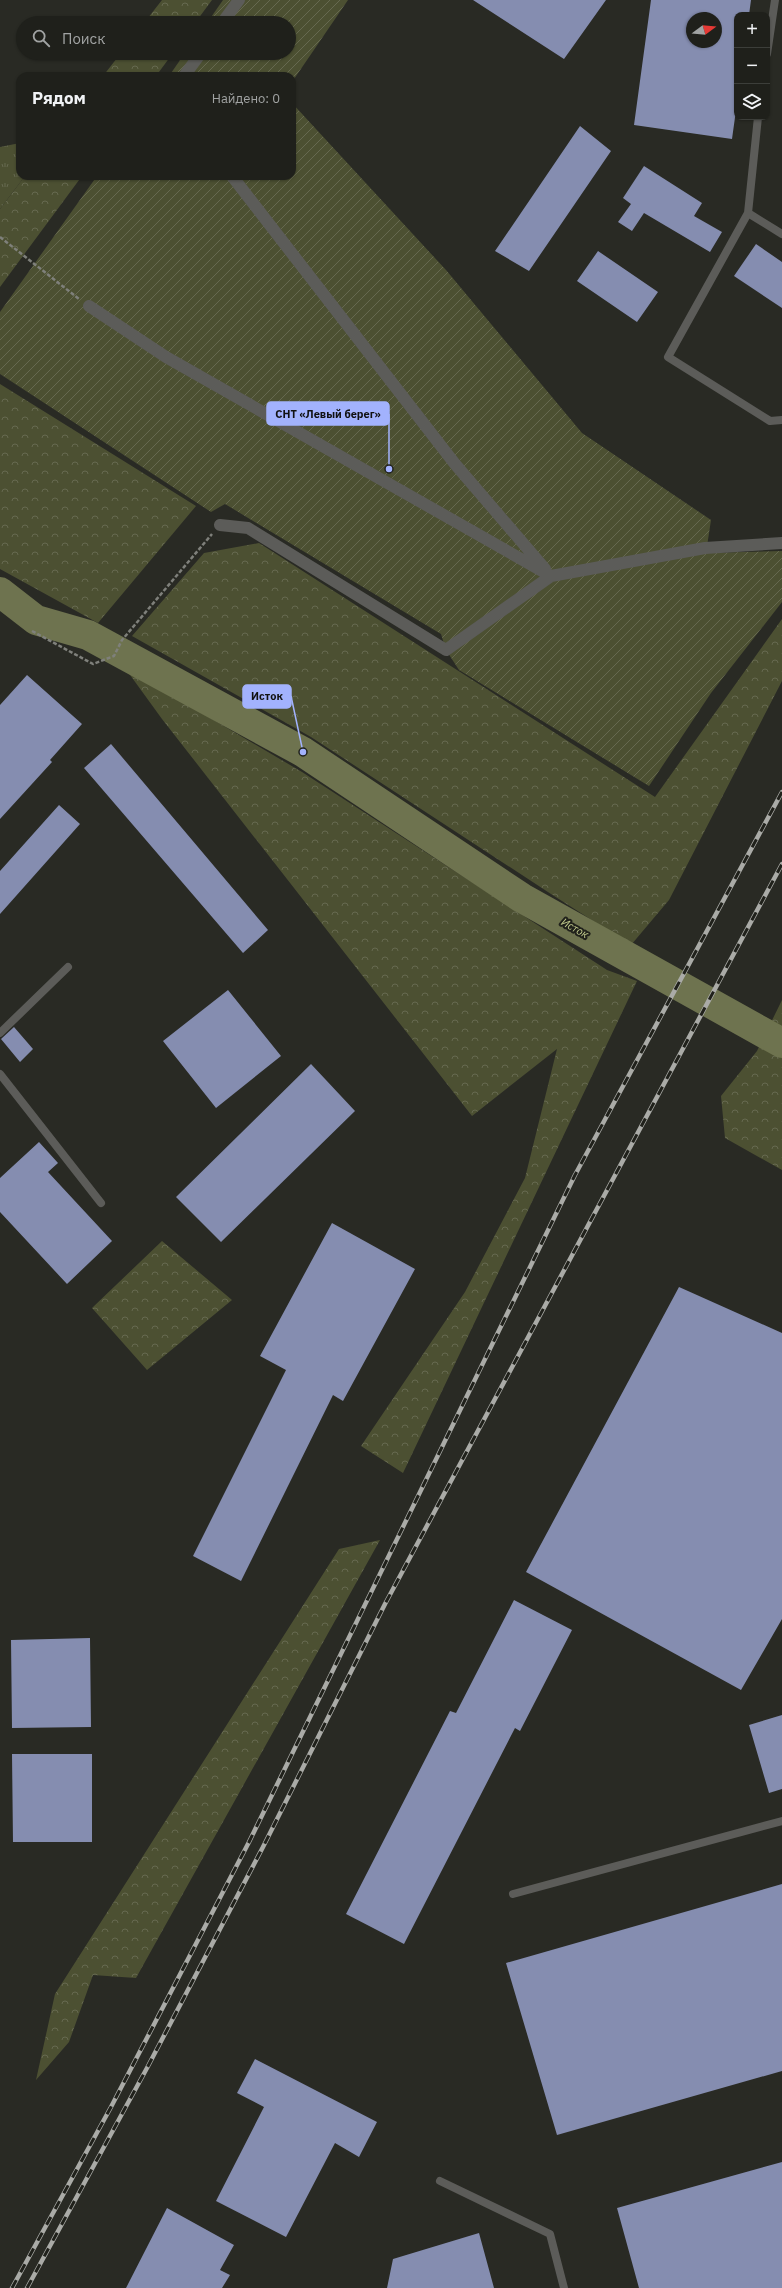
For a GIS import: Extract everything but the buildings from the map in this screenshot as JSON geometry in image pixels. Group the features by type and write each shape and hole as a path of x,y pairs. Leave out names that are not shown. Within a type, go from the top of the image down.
{"street":[{"path":"227,16 239,0"},
{"path":"187,72 196,60"},
{"path":"235,180 455,464 551,576"},
{"path":"89,306 166,357 551,576"},
{"path":"220,525 248,528 446,650 551,576 705,548 782,543"}],"lane":[{"path":"768,48 774,0"},
{"path":"758,120 748,213 668,358 770,421 782,420"},
{"path":"748,213 782,234"},
{"path":"0,1033 68,967"},
{"path":"0,1074 101,1203"},
{"path":"513,1894 782,1821"},
{"path":"440,2181 550,2234 564,2288"}],"path":[{"path":"0,237 89,306"},
{"path":"32,631 92,664 114,656 122,640 220,525"}],"green space":[{"path":"162,0 212,0 200,16 149,16"},
{"path":"223,0 348,0 296,76 296,72 172,72 180,60 296,60 296,16 212,16"},
{"path":"116,60 168,60 159,72 106,72"},
{"path":"296,107 446,270 582,433 711,520 706,553 782,551 782,602 711,693 649,786 459,670 446,650 441,634 225,504 211,512 0,374 0,312 94,180 296,180"},
{"path":"16,144 16,180 22,180 0,209 0,147"},
{"path":"22,180 79,180 0,287 0,209"},
{"path":"0,384 196,506 98,623 0,569"},
{"path":"259,543 655,797 782,619 782,681 669,900 631,945 311,737 132,636 204,553"},
{"path":"125,668 302,772 607,970 637,981 403,1473 361,1446 465,1292 525,1178 557,1049 472,1116 162,719"},
{"path":"782,1000 782,1170 725,1138 721,1096 757,1051"},
{"path":"162,1241 232,1300 147,1370 92,1308"},
{"path":"380,1540 136,1978 93,1975 69,2042 36,2080 55,1994 339,1549"}],"waterway":[{"name":"Исток","path":"0,592 36,620 88,635 303,752 522,898 782,1043"}],"railway":[{"path":"12,2288 111,2107 249,1842 575,1175 782,792"},
{"path":"27,2288 147,2068 263,1847 385,1604 782,864"}],"place":[{"name":"СНТ «Левый берег»","path":"389,469"},
{"name":"Исток","path":"303,752"}]}
